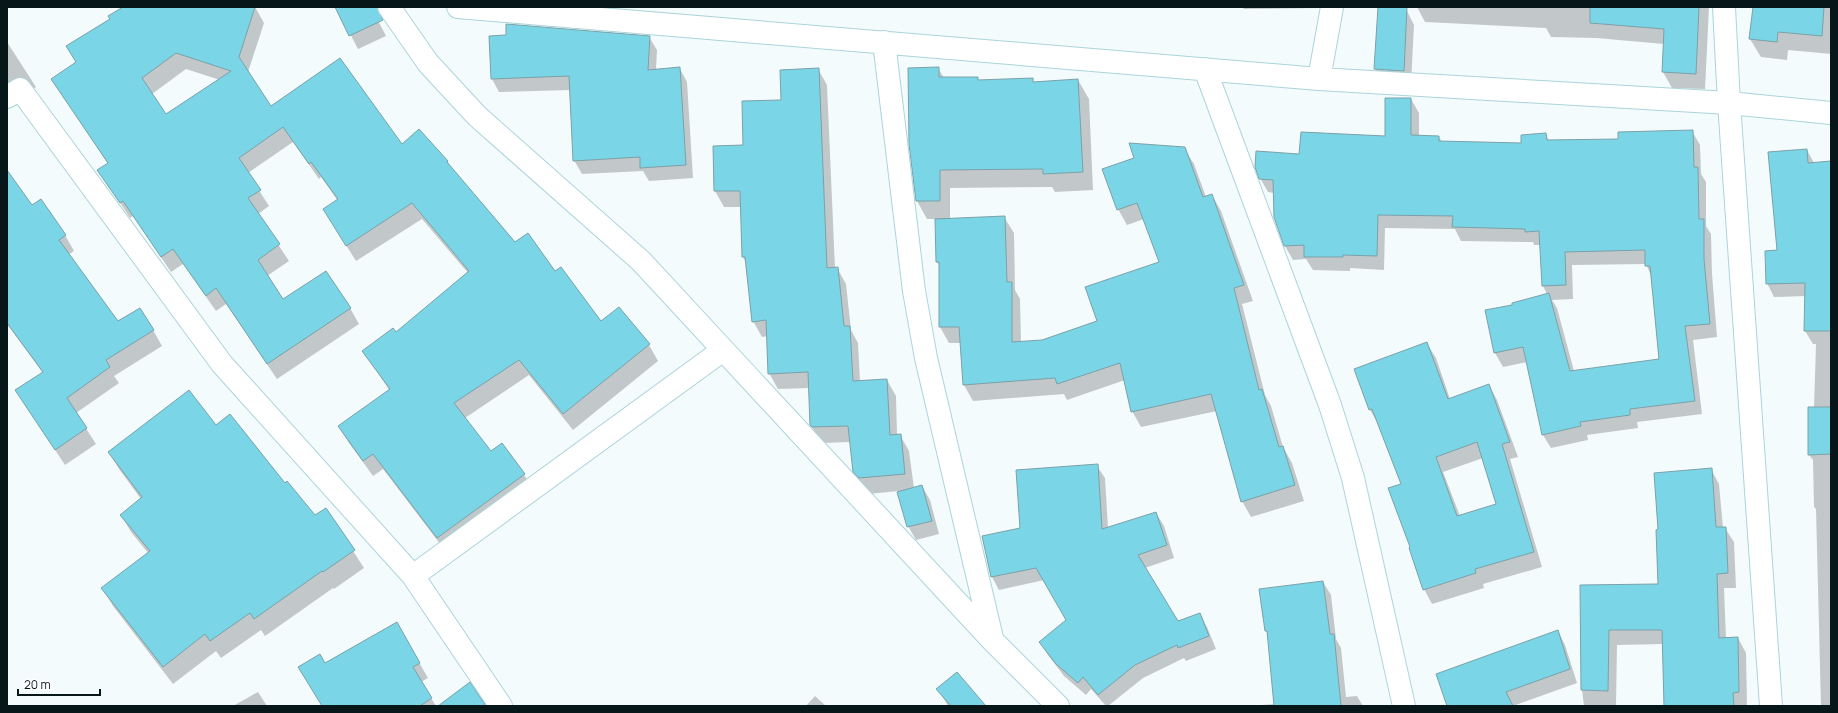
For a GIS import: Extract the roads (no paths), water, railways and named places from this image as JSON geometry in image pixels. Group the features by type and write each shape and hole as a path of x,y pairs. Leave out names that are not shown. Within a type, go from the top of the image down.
{"street":[{"path":"389,7 428,63 477,116 641,260 992,640 1058,706"},
{"path":"458,7 1319,79 1729,103 1831,113"},
{"path":"1319,79 1332,7"},
{"path":"1724,7 1729,103 1771,706"},
{"path":"884,42 914,291 926,358 992,640"},
{"path":"1205,69 1327,397 1353,478 1404,706"},
{"path":"7,97 20,89 222,364 413,576 500,706"},
{"path":"413,576 723,350"}]}
